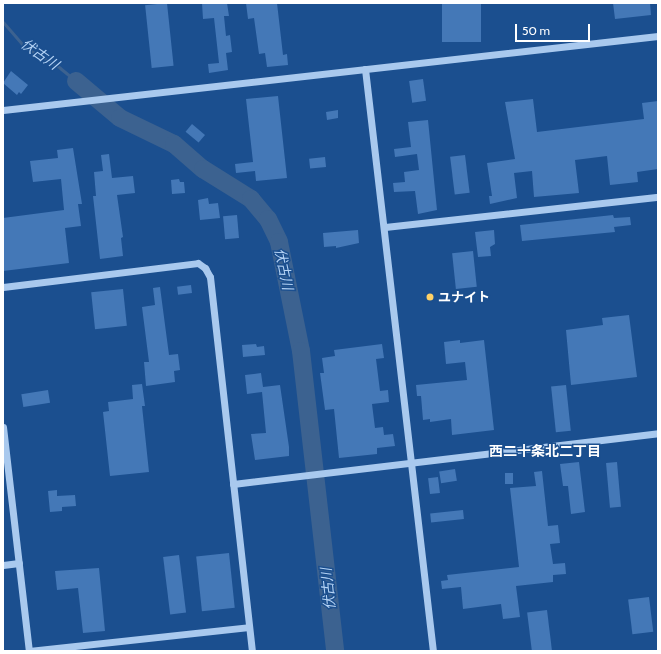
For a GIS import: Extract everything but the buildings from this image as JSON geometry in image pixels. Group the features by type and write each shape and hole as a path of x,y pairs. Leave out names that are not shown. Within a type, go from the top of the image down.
{"street":[{"path":"3,110 120,98 658,36"},
{"path":"366,69 433,651"},
{"path":"385,227 658,197"},
{"path":"3,287 198,263 205,268 210,277 252,651"},
{"path":"3,427 29,651 249,627"},
{"path":"233,484 658,433"},
{"path":"3,565 19,563"}],"waterway":[{"name":"伏古川","path":"3,22 26,48 60,68 76,81"},
{"name":"伏古川","path":"76,81 120,118 174,144 203,169 251,199 268,219 279,242 301,351 335,651"}],"place":[{"name":"ユナイト","path":"430,297"}],"district":[{"name":"西二十条北二丁目","path":"545,451"}]}
